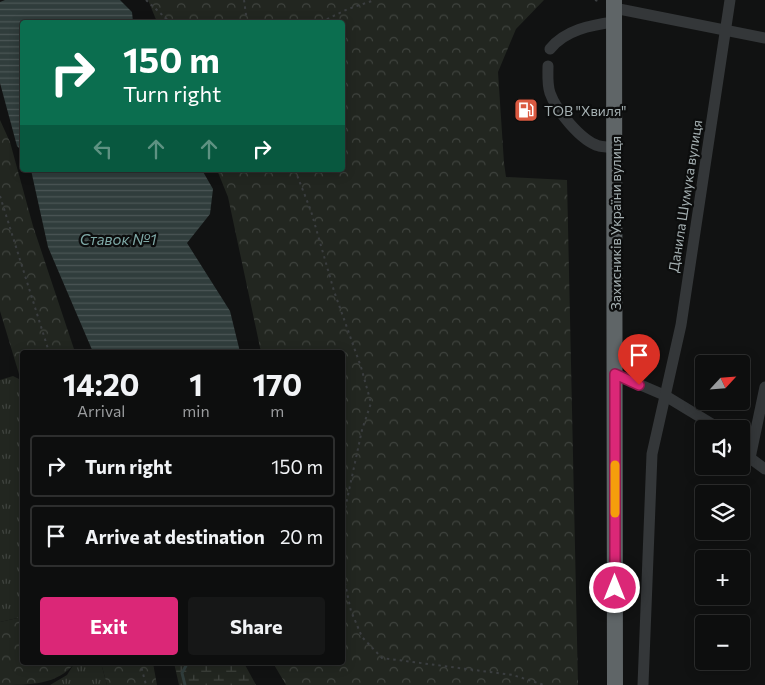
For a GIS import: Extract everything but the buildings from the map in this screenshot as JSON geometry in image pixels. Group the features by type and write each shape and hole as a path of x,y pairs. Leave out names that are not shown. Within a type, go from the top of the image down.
{"highway":[{"name":"Захисників України вулиця","path":"614,10 615,685"}],"street":[{"name":"Данила Шумука вулиця","path":"643,685 652,462 664,395 681,325 730,0"},
{"path":"550,49 565,36 592,25 614,10 765,38"},
{"path":"548,66 547,82 550,93 566,120 588,141 599,146 614,148"},
{"path":"615,374 664,395 705,420"},
{"path":"765,387 750,458 765,469"}],"path":[{"path":"146,0 168,20"},
{"path":"244,0 247,20"},
{"path":"325,20 348,8 375,0"},
{"path":"297,172 311,211 371,403 362,430 345,510"},
{"path":"0,196 48,350"},
{"path":"345,583 352,612 362,637 382,658 495,672 513,675 544,685"},
{"path":"141,665 146,685"}],"green space":[{"path":"148,0 544,0 516,29 498,72 506,177 567,180 578,685 286,685 274,665 345,665 345,350 261,350 228,197 218,172 345,172 345,20 156,20"},
{"path":"0,120 10,142 33,226 74,350 20,350 20,377 0,311"},
{"path":"13,376 20,380 20,617 0,622 0,380"},
{"path":"20,617 20,665 73,665 52,680 33,684 0,685 0,622"},
{"path":"73,665 102,665 107,685 50,685 67,675"},
{"path":"102,665 153,665 157,685 107,685"},
{"path":"174,665 245,665 256,685 179,685"}],"water":[{"path":"5,0 120,0 132,12 133,20 20,20 20,149 17,146 0,83 0,2"},
{"name":"Ставок №1","path":"31,172 203,172 213,189 210,214 187,243 230,311 240,350 92,350 48,247"}],"waterway":[{"path":"185,685 182,673 186,665"}],"slow traffic":[{"path":"615,465 615,513"}],"place":[{"name":"ТОВ \"Хвиля\"","path":"526,110"}],"route":[{"path":"615,588 615,374 639,385"}]}
